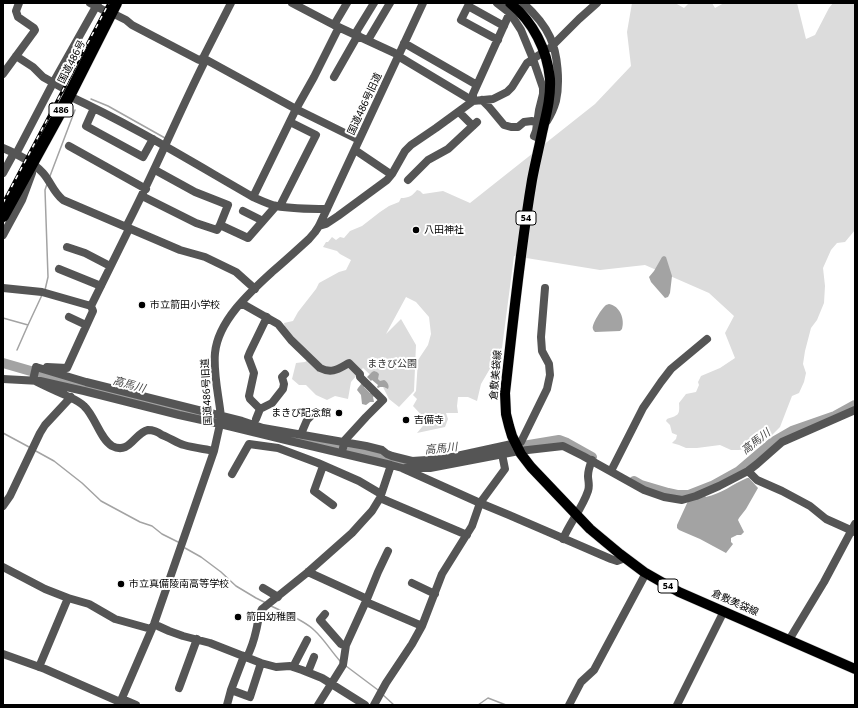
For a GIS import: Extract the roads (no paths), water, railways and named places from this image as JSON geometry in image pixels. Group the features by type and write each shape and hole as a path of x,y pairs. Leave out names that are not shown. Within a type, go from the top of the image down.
{"highway":[{"name":"国道486号","path":"3,216 69,94 113,8"}],"main road":[{"name":"倉敷美袋線","path":"510,8 519,11 532,27 541,43 546,58 550,80 549,103 540,131 520,255 505,393 506,414 517,447 531,467 590,529 646,573 679,592 855,669"}],"street":[{"path":"3,74 35,30 18,17 16,12 19,3"},
{"path":"201,60 231,3"},
{"path":"292,3 399,56 473,101"},
{"path":"253,197 296,109 314,77 347,3"},
{"path":"334,77 374,3"},
{"path":"368,40 390,3"},
{"name":"国道486号旧道","path":"120,702 152,626 214,451 221,419 214,362 215,351 222,331 241,303 255,288 309,239 319,226 423,3"},
{"path":"497,3 510,8 536,57 543,94 539,110 540,131"},
{"path":"523,3 541,22 550,37 550,48 558,69 559,84 556,102 540,131"},
{"path":"550,48 597,3"},
{"path":"3,173 95,4 113,8 116,15 132,25 359,140"},
{"path":"498,40 461,20 468,6 504,26"},
{"path":"473,101 473,94 498,40 510,8"},
{"path":"404,43 477,85"},
{"path":"16,56 33,67 43,77 69,94 153,139 253,197 288,208 327,209"},
{"path":"319,226 326,224 338,216 387,180 392,174 404,151 411,145 473,101 493,99 507,92 527,64 536,57"},
{"path":"4,381 67,368 93,311 91,306 155,170 184,102 204,63 201,60"},
{"path":"482,100 504,125 518,127 524,122 532,121 540,131"},
{"path":"94,108 86,126 143,157 153,139"},
{"path":"408,180 428,160 448,149 475,124 459,112"},
{"path":"220,225 248,238 278,206 316,135 290,122"},
{"path":"69,146 146,188"},
{"path":"3,148 32,163 43,173 55,192 63,200 180,250 205,257 236,272 255,288"},
{"path":"355,150 392,174"},
{"path":"3,235 22,200 32,173 32,163"},
{"path":"142,196 196,223 217,230 220,225 228,205 195,192 155,170"},
{"path":"243,211 263,221"},
{"path":"67,247 85,253 110,266"},
{"path":"59,269 101,286"},
{"path":"3,288 44,293 91,306"},
{"path":"402,468 430,468 502,454 517,447 521,442 547,389 550,375 549,364 542,351 541,337 545,288"},
{"path":"241,303 278,324 291,340 325,371 337,370 349,363 360,374 360,377 383,400 345,440 343,448"},
{"path":"69,317 86,325"},
{"path":"260,409 249,396 254,373 248,357 267,317"},
{"path":"612,469 643,408 661,382 671,369 707,339"},
{"path":"34,374 86,382 221,419 294,442 343,448 366,446 382,450 392,456 412,460 443,459 517,447 563,446 612,469 644,490 660,496 682,500 703,494 748,471 782,442 855,410"},
{"path":"34,374 84,391 179,415 242,421 256,420 263,424 264,428"},
{"path":"34,374 70,398 78,400 85,406 95,420 107,442 112,446 117,448 128,446 145,431 150,430 183,445 214,451"},
{"path":"256,420 260,409 272,403 282,389 284,384 282,377 285,374"},
{"path":"3,506 10,496 45,425 70,398"},
{"path":"301,434 307,420 312,414"},
{"path":"242,421 264,428 301,434 402,468 611,559 617,561 625,558"},
{"path":"232,474 249,444 278,448 324,466 359,482 381,496 466,535"},
{"path":"374,705 422,626 442,574 472,526 480,503 504,469 502,454"},
{"path":"563,539 567,529 576,514 580,511 584,502 589,484 589,468 592,460"},
{"path":"226,705 246,656 250,651 260,613 268,604 308,572 352,533 372,511 381,496 391,465"},
{"path":"324,466 314,490 333,506"},
{"path":"748,471 757,480 810,506 826,519 854,529 789,640"},
{"path":"318,705 332,684 343,663 345,646 388,551"},
{"path":"3,567 45,589 89,604 115,619 158,626 183,636 197,639 246,656 261,663 276,667 290,666 308,672 322,678 365,705"},
{"path":"308,572 422,626"},
{"path":"569,705 581,682 594,670 646,573"},
{"path":"412,583 435,594"},
{"path":"263,588 278,597"},
{"path":"39,667 68,598"},
{"path":"677,705 724,611"},
{"path":"325,614 320,620 341,644 345,646"},
{"path":"179,688 197,639"},
{"path":"293,667 307,640"},
{"path":"3,654 39,667 120,702 136,705"},
{"path":"308,672 314,657"},
{"path":"231,690 250,697 261,663"}],"waterway":[{"path":"91,99 108,106 165,138"},
{"path":"50,176 75,110"},
{"path":"45,290 48,277 45,190 47,184"},
{"path":"17,350 42,295"},
{"path":"3,318 28,325"},
{"name":"高馬川","path":"3,363 107,393 249,427"},
{"name":"高馬川","path":"7,367 10,363"},
{"name":"高馬川","path":"634,481 641,485 668,493 689,495 712,486 739,471 773,442 792,431 835,416 855,405"},
{"path":"3,433 29,447"},
{"name":"高馬川","path":"291,437 361,452 401,463 442,463"},
{"name":"高馬川","path":"511,448 559,440 592,457"},
{"path":"34,450 54,461 82,483 101,501 140,522 152,526 162,534 178,542"},
{"path":"185,548 201,557 221,572 236,586 266,603"},
{"path":"271,606 310,626 340,661"},
{"path":"346,666 378,690"},
{"path":"382,694 394,705"},
{"path":"478,705 488,698 506,705"}],"railway":[{"path":"3,203 109,3"}],"place":[{"name":"八田神社","path":"416,230"},
{"name":"市立箭田小学校","path":"142,305"},
{"name":"まきび記念館","path":"339,413"},
{"name":"吉備寺","path":"406,420"},
{"name":"市立真備陵南高等学校","path":"121,584"},
{"name":"箭田幼稚園","path":"238,617"}],"park label":[{"name":"まきび公園","path":"392,364"}]}
